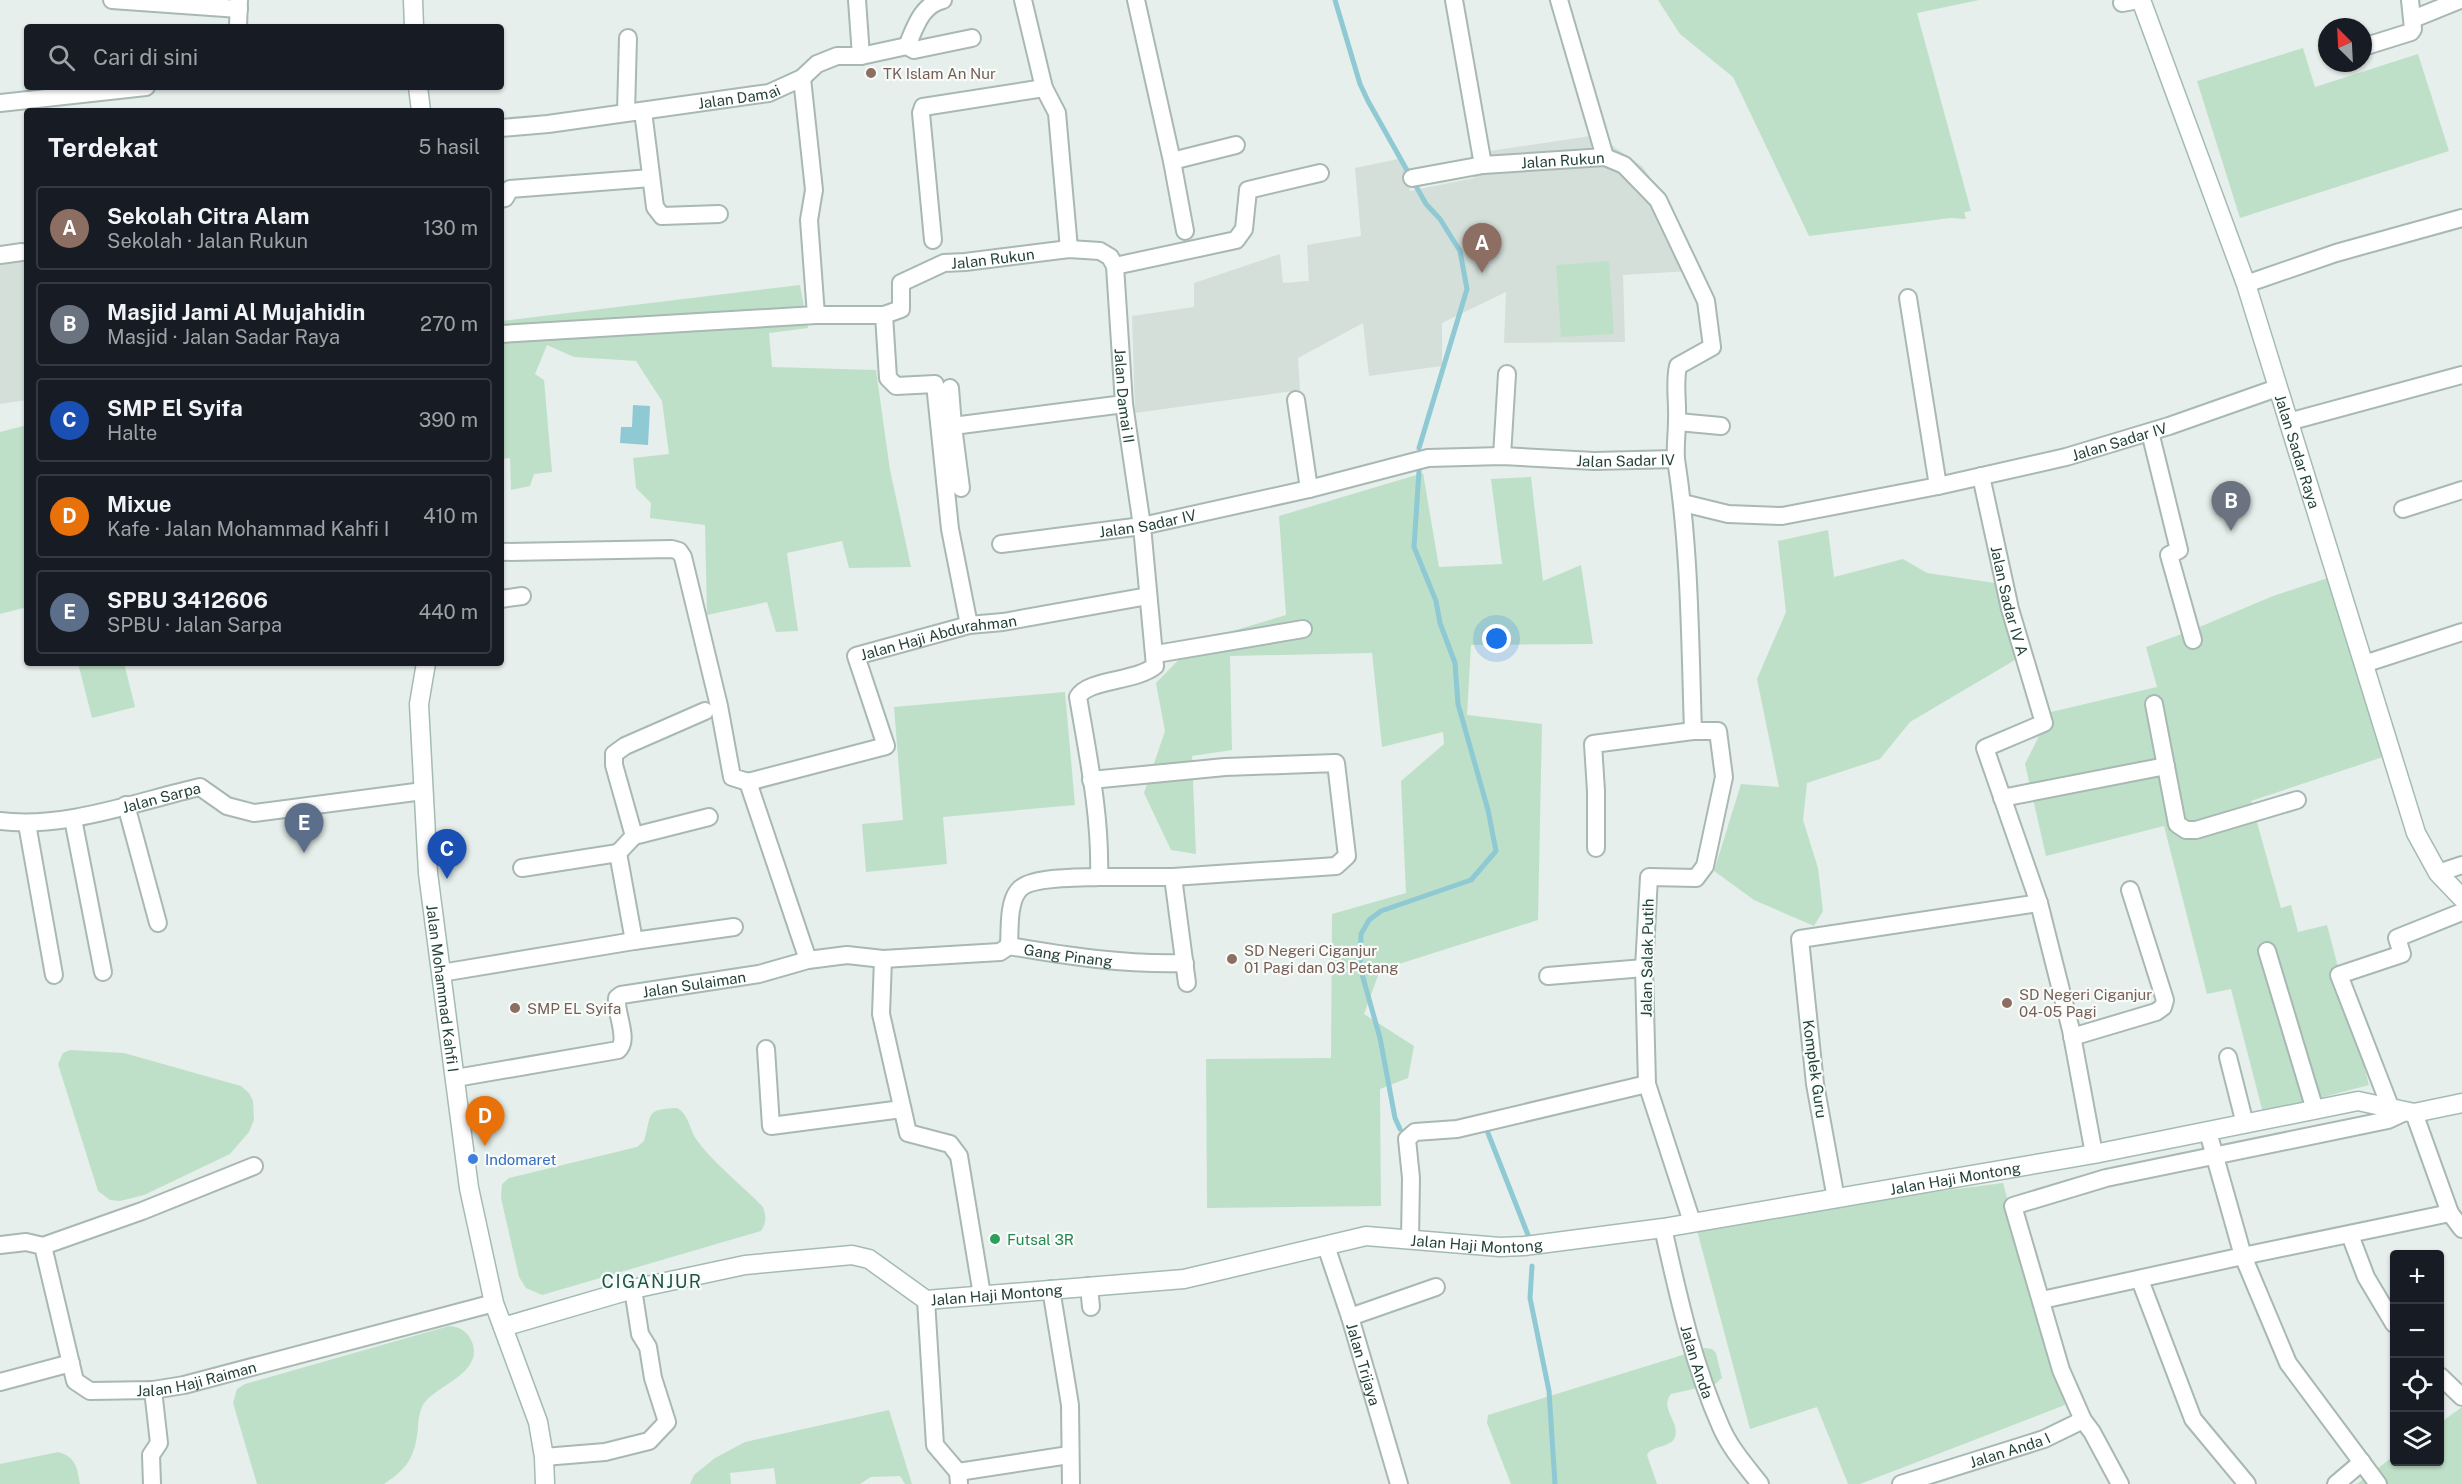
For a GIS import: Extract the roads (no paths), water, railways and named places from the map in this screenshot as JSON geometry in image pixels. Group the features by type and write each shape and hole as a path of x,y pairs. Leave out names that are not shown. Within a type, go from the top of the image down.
{"street":[{"path":"112,0 239,4 238,24"},
{"path":"412,0 414,24"},
{"path":"857,0 861,56"},
{"path":"907,46 924,10 934,2 943,0"},
{"path":"1023,0 1044,88 1057,113 1069,249"},
{"path":"1136,0 1173,161 1185,231"},
{"path":"1454,0 1483,165"},
{"path":"1559,0 1605,157"},
{"path":"2372,44 2408,34 2413,29 2410,0"},
{"path":"2413,19 2460,0"},
{"name":"Jalan Sadar Raya","path":"2134,1 2246,284 2416,834 2438,873 2462,898"},
{"path":"628,38 634,112 651,178 655,207 662,216 719,214"},
{"name":"Jalan Damai","path":"504,128 769,93 802,78 817,64 837,56 861,56 907,46 914,50 972,38"},
{"path":"802,78 814,190 809,220 816,315"},
{"path":"933,240 921,113 923,107 1044,88"},
{"path":"0,103 119,90"},
{"path":"418,90 421,108"},
{"path":"1173,161 1236,145"},
{"name":"Jalan Rukun","path":"1412,178 1483,165 1605,157 1624,165 1658,200 1706,301 1712,347 1678,366 1676,375 1678,422"},
{"path":"1115,266 1236,240 1244,229 1248,190 1320,173"},
{"path":"504,198 510,189 651,178"},
{"path":"2246,284 2336,253 2462,218"},
{"name":"Jalan Rukun","path":"884,315 901,309 901,283 944,263 1069,249 1100,250 1110,257 1115,266"},
{"path":"0,255 22,252"},
{"name":"Jalan Damai II","path":"1115,266 1124,404 1142,526"},
{"path":"1908,298 1938,486"},
{"path":"504,334 816,315 884,315 888,378 896,386 935,384 950,529 969,625"},
{"path":"1502,456 1507,374"},
{"path":"2288,422 2462,375"},
{"path":"950,388 962,488"},
{"name":"Jalan Sadar IV","path":"1000,544 1142,526 1309,489 1428,458 1502,456 1594,460 1676,459 1683,503 1728,514 1782,516 1938,486 2066,457 2150,432 2277,388"},
{"path":"1296,400 1309,489"},
{"path":"953,426 1124,404"},
{"path":"1676,459 1675,439 1678,422 1721,426"},
{"path":"2150,432 2179,550 2169,555 2193,640"},
{"name":"Jalan Sadar IV A","path":"1981,476 2010,609 2044,723 1984,748 2002,798"},
{"path":"2403,508 2462,490"},
{"path":"1683,503 1690,614 1692,732"},
{"path":"1099,877 1100,861 1092,780 1078,698 1082,690 1091,686 1145,674 1155,666 1156,654 1142,526"},
{"path":"504,552 672,549 679,551 683,557 717,695 732,777 748,782 808,960 847,956 883,959 1000,952 1009,946"},
{"path":"504,598 522,596"},
{"name":"Jalan Haji Abdurahman","path":"748,782 886,746 856,656 969,625 1003,622 1148,596"},
{"path":"1156,654 1303,629"},
{"path":"2364,664 2462,632"},
{"name":"Jalan Mohammad Kahfi I","path":"425,666 419,704 429,883 469,1188 494,1303 538,1422 544,1456 545,1484"},
{"path":"2154,705 2177,824 2186,830 2196,830 2297,800"},
{"path":"634,836 614,765 614,754 625,746 705,711"},
{"name":"Jalan Salak Putih","path":"1596,848 1593,744 1719,731 1724,777 1705,866 1696,878 1649,877 1644,968 1647,1084 1692,1222"},
{"name":"Gang Pinang","path":"1092,780 1225,767 1336,764 1347,856 1336,866 1173,877 1099,877 1031,882 1018,890 1013,903 1009,946 1047,953 1114,960 1159,964 1185,963"},
{"path":"2094,1154 2072,1037 2039,903 2002,798 2166,766"},
{"name":"Jalan Sarpa","path":"0,821 27,824 74,819 200,787 227,806 254,813 423,791"},
{"path":"126,805 158,923"},
{"path":"522,868 618,853 634,836 709,817"},
{"path":"74,819 103,972"},
{"path":"27,824 54,975"},
{"path":"618,853 634,941"},
{"path":"2438,873 2462,866"},
{"path":"1173,877 1187,983"},
{"path":"2072,1037 2156,1012 2163,1007 2165,1000 2130,890"},
{"name":"Komplek Guru","path":"1836,1198 1815,1084 1800,939 2039,903"},
{"path":"2462,912 2397,938 2402,954 2339,975 2450,1214 2462,1229"},
{"path":"441,973 734,927"},
{"path":"2267,951 2315,1110"},
{"path":"883,959 881,1014 908,1133 950,1144 959,1156 982,1295"},
{"name":"Jalan Sulaiman","path":"456,1078 618,1050 622,1047 623,1041 616,998 621,995 759,974 808,960"},
{"path":"1548,976 1644,968"},
{"path":"766,1049 771,1126 902,1109"},
{"path":"2228,1057 2245,1124"},
{"path":"1410,1240 1411,1178 1407,1139 1415,1132 1457,1129 1647,1084"},
{"name":"Jalan Haji Montong","path":"503,1327 633,1289 745,1265 852,1255 869,1259 926,1300 1184,1280 1366,1236 1500,1247 1524,1246 1663,1228 2094,1154 2358,1101 2403,1112 2462,1102"},
{"path":"2120,1484 2083,1420 2061,1370 2013,1206 2106,1178 2388,1120 2403,1112"},
{"path":"2208,1132 2243,1256 2288,1363 2378,1484"},
{"path":"0,1245 26,1242 43,1246 142,1211 254,1166"},
{"path":"2042,1300 2450,1214"},
{"name":"Jalan Anda","path":"1663,1228 1685,1322 1721,1428 1760,1484"},
{"path":"2350,1235 2366,1276 2390,1317"},
{"name":"Jalan Haji Raiman","path":"43,1246 75,1380 90,1391 153,1390 184,1385 494,1303"},
{"name":"Jalan Trijaya","path":"1326,1246 1350,1317 1399,1484"},
{"path":"2140,1280 2193,1419 2247,1484"},
{"path":"1089,1286 1091,1307"},
{"path":"1350,1317 1436,1287"},
{"path":"544,1456 605,1452 649,1441 667,1422 653,1378 648,1347 640,1334 633,1289"},
{"path":"1051,1289 1070,1405 1071,1484"},
{"path":"926,1300 935,1444 959,1478 1069,1455"},
{"path":"0,1382 71,1363"},
{"path":"2444,1381 2462,1397"},
{"path":"152,1484 151,1455 159,1443 153,1390"},
{"name":"Jalan Anda I","path":"1901,1484 1954,1477 2083,1420"},
{"path":"2336,1484 2362,1462"}],"water":[{"path":"633,405 650,406 648,445 620,443 621,427 632,427"}],"waterway":[{"path":"1335,0 1360,84 1368,101 1426,204 1440,219 1460,251 1467,289 1419,448"},
{"path":"1400,1129 1395,1118 1380,1038 1360,967 1361,934 1369,920 1381,911 1471,880 1496,851 1488,810 1458,704 1455,663 1440,623 1436,601 1414,547 1419,471"},
{"path":"1486,1128 1530,1240"},
{"path":"1532,1266 1530,1298 1549,1391 1555,1484"}],"place":[{"name":"TK Islam An Nur","path":"871,73"},
{"name":"Sekolah Citra Alam","path":"1482,273"},
{"name":"Masjid Jami Al Mujahidin","path":"2231,531"},
{"name":"SPBU 3412606","path":"304,853"},
{"name":"SMP El Syifa","path":"447,879"},
{"name":"SD Negeri Ciganjur 01 Pagi dan 03 Petang","path":"1232,959"},
{"name":"SD Negeri Ciganjur 04-05 Pagi","path":"2007,1003"},
{"name":"SMP EL Syifa","path":"515,1008"},
{"name":"Mixue","path":"485,1146"},
{"name":"Indomaret","path":"473,1159"},
{"name":"Futsal 3R","path":"995,1239"}],"district":[{"name":"CIGANJUR","path":"652,1281"}]}
